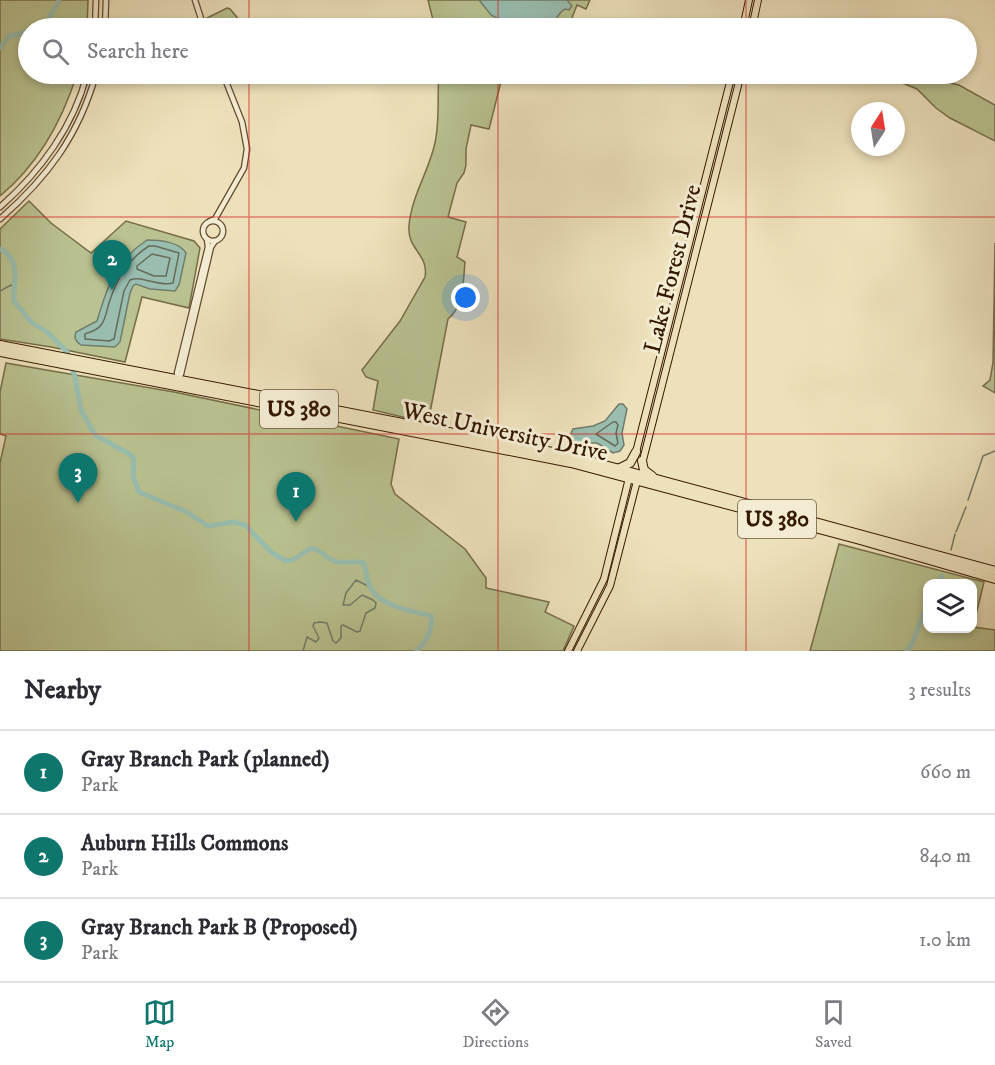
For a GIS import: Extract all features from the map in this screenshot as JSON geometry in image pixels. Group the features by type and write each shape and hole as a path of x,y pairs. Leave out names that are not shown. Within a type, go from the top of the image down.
{"highway":[{"name":"West University Drive","path":"0,345 55,359 634,476 995,571"},
{"name":"West University Drive","path":"0,352 55,359"},
{"name":"West University Drive","path":"177,383 568,455 620,468 634,476 654,478 704,495 995,579"},
{"path":"391,428 398,426 443,435 448,432"},
{"path":"620,468 630,463 636,452"},
{"path":"642,461 645,471 654,478"}],"main road":[{"path":"745,18 749,0"},
{"path":"754,18 758,0"},
{"name":"Lake Forest Drive","path":"634,476 636,452 729,84"},
{"name":"Lake Forest Drive","path":"634,476 642,461 738,84"},
{"path":"568,651 604,579 634,476"},
{"path":"577,651 610,586 620,552 634,476"},
{"path":"612,549 620,552"},
{"path":"588,611 595,615"}],"street":[{"path":"95,18 96,0"},
{"path":"105,18 106,0"},
{"path":"195,0 201,18"},
{"path":"0,207 20,189 44,160 72,114 84,84"},
{"path":"0,219 21,201 58,158 81,118 93,84"},
{"path":"177,383 177,373 208,247 203,230 205,224 215,219 244,168 247,149 242,122 227,84"},
{"path":"82,90 91,93"},
{"path":"177,383 211,247 214,241 222,236 221,209"},
{"path":"210,221 216,221 222,226"},
{"path":"207,239 214,241"}],"green space":[{"path":"0,0 88,0 87,18 18,18 18,84 73,84 48,141 26,170 0,196"},
{"path":"428,0 590,0 586,9 577,5 572,18 432,18"},
{"path":"227,8 238,18 207,18"},
{"path":"439,84 500,84 489,129 471,125 464,173 457,183 448,217 466,222 457,257 465,262 464,278 460,301 448,319 428,423 373,410 378,381 366,377 362,370 400,321 425,277 424,263 411,241 409,226 413,205 435,143"},
{"path":"905,84 959,85 995,105 995,141 950,118 917,89"},
{"path":"29,201 51,223 91,253 126,221 194,241 200,248 189,308 142,297 125,362 0,339 0,229"},
{"path":"995,243 995,393 983,386 990,380 993,363"},
{"path":"6,363 174,392 399,439 391,484 395,494 465,549 486,578 486,588 549,602 545,612 574,626 563,651 0,651 0,463 6,436 0,434 0,392"},
{"path":"839,544 973,579 923,579 923,633 977,633 977,628 995,630 995,651 810,651"},
{"path":"977,580 984,582 977,611"}],"water":[{"path":"479,0 567,0 572,6 569,10 565,9 561,12 556,18 497,18 491,15"},
{"path":"147,240 174,244 186,253 179,285 175,291 150,289 136,284 130,293 120,342 115,347 81,345 77,342 76,332 97,321 114,275 127,257"},
{"path":"619,404 623,404 627,409 622,433 624,445 620,451 613,453 597,443 577,443 572,440 570,436 573,429 593,426 605,421"}],"waterway":[{"path":"49,18 59,0"},
{"path":"0,48 9,36 18,34"},
{"path":"0,249 7,254 14,265 14,301 31,322 47,332 67,352 75,377 81,410 95,435 131,455 134,459 133,476 139,492 187,512 208,526 234,522 245,525 272,553 286,561 293,560 311,548 337,562 364,563 368,582 375,594 389,604 431,616 428,635 417,651"},
{"path":"0,291 11,285 14,288"},
{"path":"968,500 983,456 995,451"},
{"path":"956,532 966,507"},
{"path":"951,550 955,534"},
{"path":"303,651 307,637 316,642 319,638 313,626 314,623 327,623 333,641 336,643 341,638 341,626 360,631 366,613 375,608 376,603 362,595 350,605 343,605 346,593 356,580 370,587"},
{"path":"907,651 913,642 923,614"}],"place":[{"name":"Auburn Hills Commons","path":"112,290"},
{"name":"Gray Branch Park B (Proposed)","path":"78,503"},
{"name":"Gray Branch Park (planned)","path":"296,522"}]}
